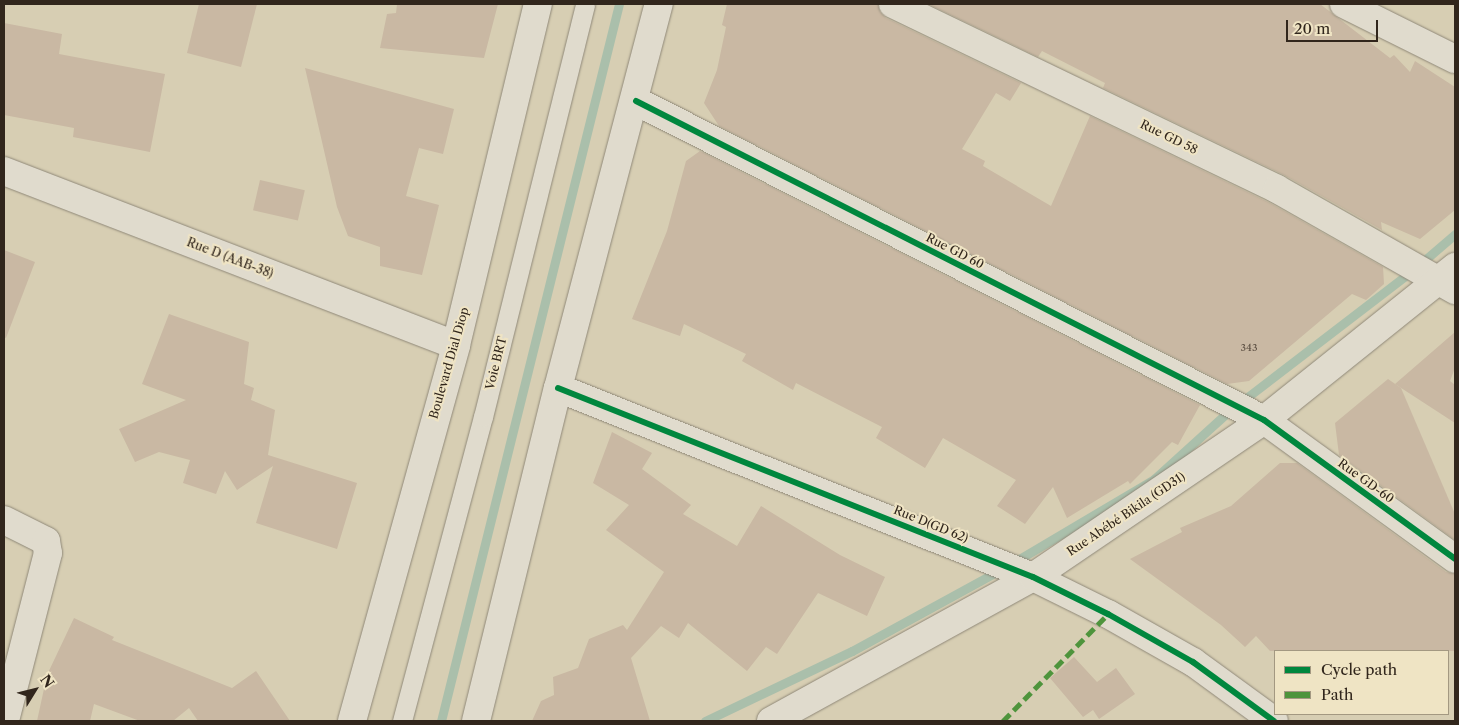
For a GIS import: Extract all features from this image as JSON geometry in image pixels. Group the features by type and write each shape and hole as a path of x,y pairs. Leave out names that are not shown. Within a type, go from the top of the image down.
{"street":[{"name":"Boulevard Dial Diop","path":"352,721 456,345 538,4"},
{"path":"476,721 558,388 636,101 659,4"},
{"name":"Rue GD 58","path":"893,4 1277,189 1450,279"},
{"path":"1344,4 1455,59"},
{"name":"Rue GD 60","path":"636,101 1264,420"},
{"name":"Rue D (AAB-38)","path":"4,171 456,345"},
{"name":"Rue Abébé Bikila (GD31)","path":"771,721 1033,577 1264,420 1450,279"},
{"name":"Rue D(GD 62)","path":"558,388 1033,577 1108,614 1193,662 1274,721"},
{"name":"Rue GD-60","path":"1264,420 1455,559"},
{"path":"4,520 46,541 48,553 5,721"}],"lane":[{"name":"Voie BRT","path":"402,721 483,417 585,4"}],"building":[{"path":"199,4 257,4 241,67 187,53"},
{"path":"397,4 498,4 484,58 380,48 387,14 396,13"},
{"path":"727,4 878,4 880,12 886,18 1021,83 1010,101 996,93 962,149 985,161 983,166 1051,206 1090,116 1270,203 1383,267 1384,284 1366,300 1352,294 1249,381 1227,384 719,126 704,103 717,70 726,27 722,25"},
{"path":"928,4 1320,4 1390,58 1394,55 1410,72 1415,61 1455,87 1455,210 1420,239 1381,222 1382,230 1284,175 1103,88 1105,83 1042,51 1038,57"},
{"path":"4,23 62,34 59,54 165,74 150,152 73,137 74,128 4,115"},
{"path":"305,68 454,109 443,154 419,148 406,196 439,205 422,275 380,266 380,247 348,236 337,207"},
{"path":"700,151 1200,405 1178,445 1172,442 1130,484 1128,481 1067,518 1053,487 1025,524 997,506 1016,480 943,438 925,468 876,438 882,427 796,383 793,390 742,361 746,354 684,324 680,336 632,319 667,231 686,161"},
{"path":"260,180 305,190 298,221 253,210"},
{"path":"4,250 35,262 6,338 4,337"},
{"path":"169,314 249,342 244,384 254,388 251,400 275,410 268,455 357,483 337,549 256,523 273,466 237,490 225,471 216,494 183,483 190,460 159,452 135,462 119,429 186,400 142,384"},
{"path":"1455,332 1455,368 1450,381 1455,385 1455,423 1395,384"},
{"path":"1388,379 1401,388 1455,514 1455,540 1339,455 1335,423"},
{"path":"612,432 652,453 642,469 691,505 683,514 737,546 761,506 840,555 885,577 867,616 818,593 777,654 766,647 747,671 688,623 679,638 661,626 631,658 650,721 532,721 541,701 554,695 553,677 578,668 589,639 623,625 627,630 664,572 606,530 629,505 593,483"},
{"path":"1280,463 1297,463 1446,572 1455,574 1455,651 1270,651 1256,636 1245,647 1221,625 1130,559 1182,532 1180,528 1231,506"},
{"path":"74,618 114,637 112,640 232,688 256,671 290,721 198,721 189,708 173,721 140,721 94,704 90,721 37,721 47,675"},
{"path":"1074,657 1097,682 1116,668 1135,694 1099,719 1093,710 1083,717 1050,678"}],"waterway":[{"path":"441,721 619,4"},
{"path":"1011,564 1154,479 1228,412 1412,271 1455,234"},
{"path":"705,721 852,651 1000,570"}],"marked path":[{"path":"1003,721 1108,614"}],"cycle path":[{"path":"636,101 1264,420 1455,559"},
{"path":"558,388 1033,577 1108,614 1193,662 1274,721"}]}
